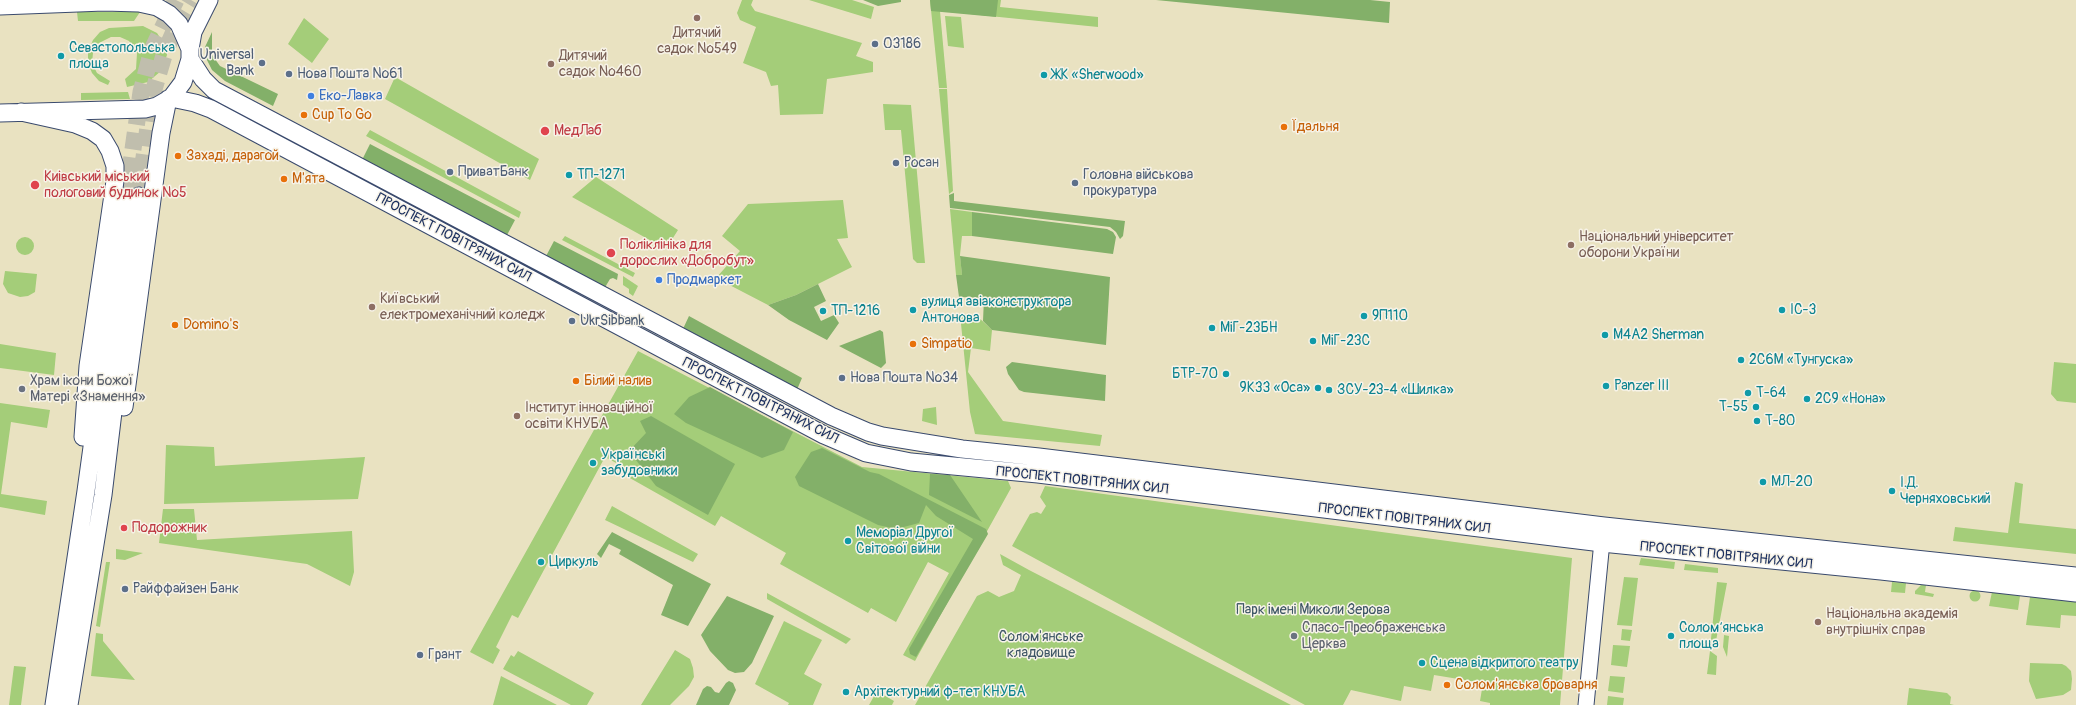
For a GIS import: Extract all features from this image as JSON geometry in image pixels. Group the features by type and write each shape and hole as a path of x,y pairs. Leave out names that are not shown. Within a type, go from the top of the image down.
{"main road":[{"path":"0,114 21,112 145,109 169,98 183,82 190,54 193,32 209,0"},
{"path":"9,4 112,1 139,3 157,7 169,14 179,24 190,54"},
{"name":"ПРОСПЕКТ ПОВІТРЯНИХ СИЛ","path":"190,54 203,79 214,90 831,416 868,432 928,445 1039,457 1604,526 2076,576"},
{"path":"103,495 118,441 128,383 161,133 169,98"},
{"name":"ПРОСПЕКТ ПОВІТРЯНИХ СИЛ","path":"169,98 195,103 212,109 824,435 866,453 912,462 1046,475 1602,543 1881,571 2076,593"},
{"path":"21,112 75,124 92,130 103,139 110,151 115,166 115,181 88,366 83,436 86,491"},
{"path":"54,705 86,491 133,197 103,495 69,705"},
{"path":"1586,705 1604,526"}],"green space":[{"path":"742,0 753,0 751,5 755,11 862,43 856,56 873,62 873,72 827,79 823,114 780,115 778,85 771,86 766,72 743,63 756,27 740,20 737,13"},
{"path":"809,0 852,0 874,7 871,19"},
{"path":"863,0 901,0 901,2 878,6"},
{"path":"930,0 1001,0 1000,7 1098,17 1098,27 940,11 947,88 939,88"},
{"path":"930,0 998,0 996,17 931,11"},
{"path":"1156,0 1370,0 1390,2 1389,23"},
{"path":"77,12 140,12 134,21 78,21"},
{"path":"945,16 961,17 964,48 948,46"},
{"path":"304,18 329,39 312,63 288,44"},
{"path":"143,26 157,33 166,47 167,55 161,71 148,82 127,87 125,79 136,69 137,53 129,41 120,37 111,37 99,43 93,53 92,63 97,73 110,81 108,85 99,81 92,73 88,63 88,51 93,40 100,32 109,28"},
{"path":"212,32 212,55 220,66 278,94 273,106 225,81 212,70 206,58 205,47"},
{"path":"395,77 539,159 530,180 385,99"},
{"path":"939,89 947,89 953,191 949,194"},
{"path":"128,92 130,99 81,100 81,93"},
{"path":"883,104 911,105 925,263 917,263 913,259 901,130 885,130"},
{"path":"370,130 521,212 519,218 366,136"},
{"path":"370,144 515,220 506,237 362,160"},
{"path":"596,177 678,230 666,249 572,197"},
{"path":"954,193 954,201 1125,221 1123,236 1120,239 1116,232 1110,227 950,208 949,195"},
{"path":"843,200 848,238 837,239 852,267 796,295 768,305 716,278 740,251 722,236 748,204"},
{"path":"950,209 972,212 972,236 962,236 960,255 962,275 956,275"},
{"path":"972,212 1107,229 1113,232 1116,237 1113,254 972,236"},
{"path":"565,236 635,273 633,277 562,240"},
{"path":"21,237 29,237 34,242 32,253 29,255 21,255 16,250 16,242"},
{"path":"554,241 618,274 617,280 613,278 610,279 604,289 545,258"},
{"path":"960,256 1110,277 1106,345 992,330 983,321 984,298 959,297 956,275 962,275"},
{"path":"5,271 37,274 35,292 28,296 20,297 8,293 3,284"},
{"path":"623,276 638,286 633,296 629,293 629,289 623,285"},
{"path":"818,284 826,301 814,307 821,321 834,315 839,323 827,340 789,320 768,305 796,295"},
{"path":"960,314 975,314 992,330 990,351 971,348 968,372 1003,421 1102,435 1100,446 975,434 970,412"},
{"path":"689,316 802,378 796,392 682,331"},
{"path":"880,330 883,332 886,363 881,368 839,346"},
{"path":"0,344 56,353 54,375 0,368"},
{"path":"638,351 862,467 1008,481 1011,488 915,661 903,655 949,573 928,562 896,622 871,608 868,613 780,564 786,553 721,516 715,526 628,477 631,471 605,457 518,618 512,615 496,647 500,650 493,664 470,652"},
{"path":"1012,362 1106,375 1105,401 1024,392 1019,390 1008,374 1006,367"},
{"path":"2054,362 2076,364 2076,403 2057,401 2051,394"},
{"path":"710,387 793,432 784,450 762,458 686,423 674,414 689,397"},
{"path":"0,403 50,410 47,428 11,422 1,494 47,501 45,515 0,507"},
{"path":"936,407 937,425 922,421 923,409"},
{"path":"651,416 735,464 708,515 656,486 629,451 646,433 640,421"},
{"path":"166,445 214,447 215,466 365,457 358,499 164,504"},
{"path":"822,448 870,472 879,474 986,529 988,534 916,657 910,654 909,649 973,539 936,516 926,505 919,523 896,529 878,525 799,486 795,477 811,452"},
{"path":"930,474 950,475 982,522 929,495"},
{"path":"2015,482 2023,484 2019,523 2076,529 2076,554 1953,541 1955,527 2008,533"},
{"name":"Парк імені Миколи Зерова","path":"1045,486 1572,558 1560,705 1490,705 1490,703 1480,701 1483,683 1434,675 1431,691 1404,686 1401,701 1351,690 1343,705 1305,705 1012,546 1030,514 1037,512 1041,514 1046,506 1040,497"},
{"path":"612,506 698,554 693,562 605,520"},
{"path":"163,509 194,509 197,540 352,531 354,572 350,586 307,564 159,543"},
{"path":"612,532 711,584 688,626 661,615 673,585 619,554 621,550 609,544 601,558 597,554"},
{"path":"116,549 143,553 125,560 116,559"},
{"name":"Солом'янське кладовище","path":"1000,554 1291,705 915,705 977,596 988,591 999,597 1014,591 1021,575 1003,565"},
{"path":"1641,558 1675,562 1674,569 1639,565"},
{"path":"106,562 110,562 100,627 96,626"},
{"path":"1685,564 1718,568 1718,573 1684,570"},
{"path":"1624,577 1638,578 1632,626 1617,625"},
{"path":"1717,582 1727,583 1715,646 1710,648"},
{"path":"1892,582 1906,583 1905,593 1891,592"},
{"path":"1921,585 1926,585 1925,592 1934,594 1933,597 1915,594 1915,591"},
{"path":"1973,591 1977,591 1979,592 1979,600 1973,601 1970,598 1970,594"},
{"path":"1992,592 2020,596 2018,610 1989,606"},
{"path":"767,593 851,639 846,644 767,599"},
{"path":"727,596 774,616 752,663 744,672 735,673 728,670 710,651 701,635"},
{"path":"2030,597 2076,601 2076,616 2061,615 2060,628 2026,625"},
{"path":"784,621 822,640 804,674 822,684 813,705 788,705 789,703 755,684"},
{"path":"1622,629 1632,630 1630,641 1621,640"},
{"path":"96,633 103,634 103,641 135,680 91,676"},
{"path":"1724,635 1729,636 1727,657 1723,647"},
{"path":"1613,645 1630,646 1627,667 1611,665"},
{"path":"675,650 690,659 694,677 689,686 670,705 641,705"},
{"path":"518,651 594,693 587,705 571,705 503,669 511,655 514,657"},
{"path":"1710,651 1717,656 1716,675 1707,674"},
{"path":"2030,663 2062,664 2066,666 2071,671 2071,690 2063,695 2036,699 2029,681"},
{"path":"14,666 26,667 21,705 9,705"},
{"path":"501,676 557,705 493,705"},
{"path":"1610,676 1625,677 1623,693 1608,691"},
{"path":"729,681 733,683 736,690 729,705 696,705 703,689 707,686 719,693"},
{"path":"1909,688 1947,693 1951,697 1950,704 1954,705 1907,705"},
{"path":"877,691 894,701 892,705 869,705"},
{"path":"1608,696 1624,698 1623,705 1607,705"}],"tunnel":[{"path":"126,199 141,92 152,50 176,0"},
{"path":"139,196 152,96 165,52 179,20 191,0"}],"place":[{"name":"Дитячий садок №549","path":"697,18"},
{"name":"03186","path":"875,44"},
{"name":"Севастопольська площа","path":"61,56"},
{"name":"Universal Bank","path":"262,63"},
{"name":"Дитячий садок №460","path":"551,64"},
{"name":"Нова Пошта №61","path":"289,74"},
{"name":"ЖК «Sherwood»","path":"1044,75"},
{"name":"Еко-Лавка","path":"311,96"},
{"name":"Cup To Go","path":"304,115"},
{"name":"Їдальня","path":"1284,127"},
{"name":"МедЛаб","path":"545,131"},
{"name":"Захаді, дарагой","path":"178,156"},
{"name":"Росан","path":"896,163"},
{"name":"ПриватБанк","path":"450,172"},
{"name":"ТП-1271","path":"569,175"},
{"name":"М'ята","path":"284,179"},
{"name":"Головна військова прокуратура","path":"1075,183"},
{"name":"Киівський міський пологовий будинок №5","path":"35,185"},
{"name":"Національний університет оборони України","path":"1571,245"},
{"name":"Поліклініка для дорослих «Добробут»","path":"611,253"},
{"name":"Продмаркет","path":"659,280"},
{"name":"Київський електромеханічний коледж","path":"372,307"},
{"name":"вулиця авіаконструктора Антонова","path":"913,310"},
{"name":"ІС-3","path":"1782,310"},
{"name":"ТП-1216","path":"823,311"},
{"name":"9П110","path":"1364,316"},
{"name":"UkrSibbank","path":"572,321"},
{"name":"Domino's","path":"175,325"},
{"name":"МіГ-23БН","path":"1212,328"},
{"name":"M4A2 Sherman","path":"1605,335"},
{"name":"МіГ-23С","path":"1313,341"},
{"name":"Simpatio","path":"913,344"},
{"name":"2С6М «Тунгуска»","path":"1741,360"},
{"name":"БТР-70","path":"1226,374"},
{"name":"Нова Пошта №34","path":"842,378"},
{"name":"Білий налив","path":"576,381"},
{"name":"Panzer III","path":"1606,386"},
{"name":"9К33 «Оса»","path":"1318,388"},
{"name":"Храм ікони Божої Матері «Знамення»","path":"22,389"},
{"name":"ЗСУ-23-4 «Шилка»","path":"1329,390"},
{"name":"Т-64","path":"1748,393"},
{"name":"2С9 «Нона»","path":"1807,399"},
{"name":"Т-55","path":"1756,407"},
{"name":"Інститут інноваційної освіти КНУБА","path":"517,416"},
{"name":"Т-80","path":"1757,421"},
{"name":"Українські забудовники","path":"593,463"},
{"name":"МЛ-20","path":"1763,482"},
{"name":"І.Д. Черняховський","path":"1892,491"},
{"name":"Подорожник","path":"124,528"},
{"name":"Меморіал Другої Світової війни","path":"848,541"},
{"name":"Циркуль","path":"541,562"},
{"name":"Райффайзен Банк","path":"125,589"},
{"name":"Національна академія внутрішніх справ","path":"1818,622"},
{"name":"Спасо-Преображенська Церква","path":"1294,636"},
{"name":"Соломʼянська площа","path":"1671,636"},
{"name":"Грант","path":"420,655"},
{"name":"Сцена відкритого театру","path":"1422,663"},
{"name":"Солом'янська броварня","path":"1447,685"},
{"name":"Архітектурний ф-тет КНУБА","path":"846,692"}]}
